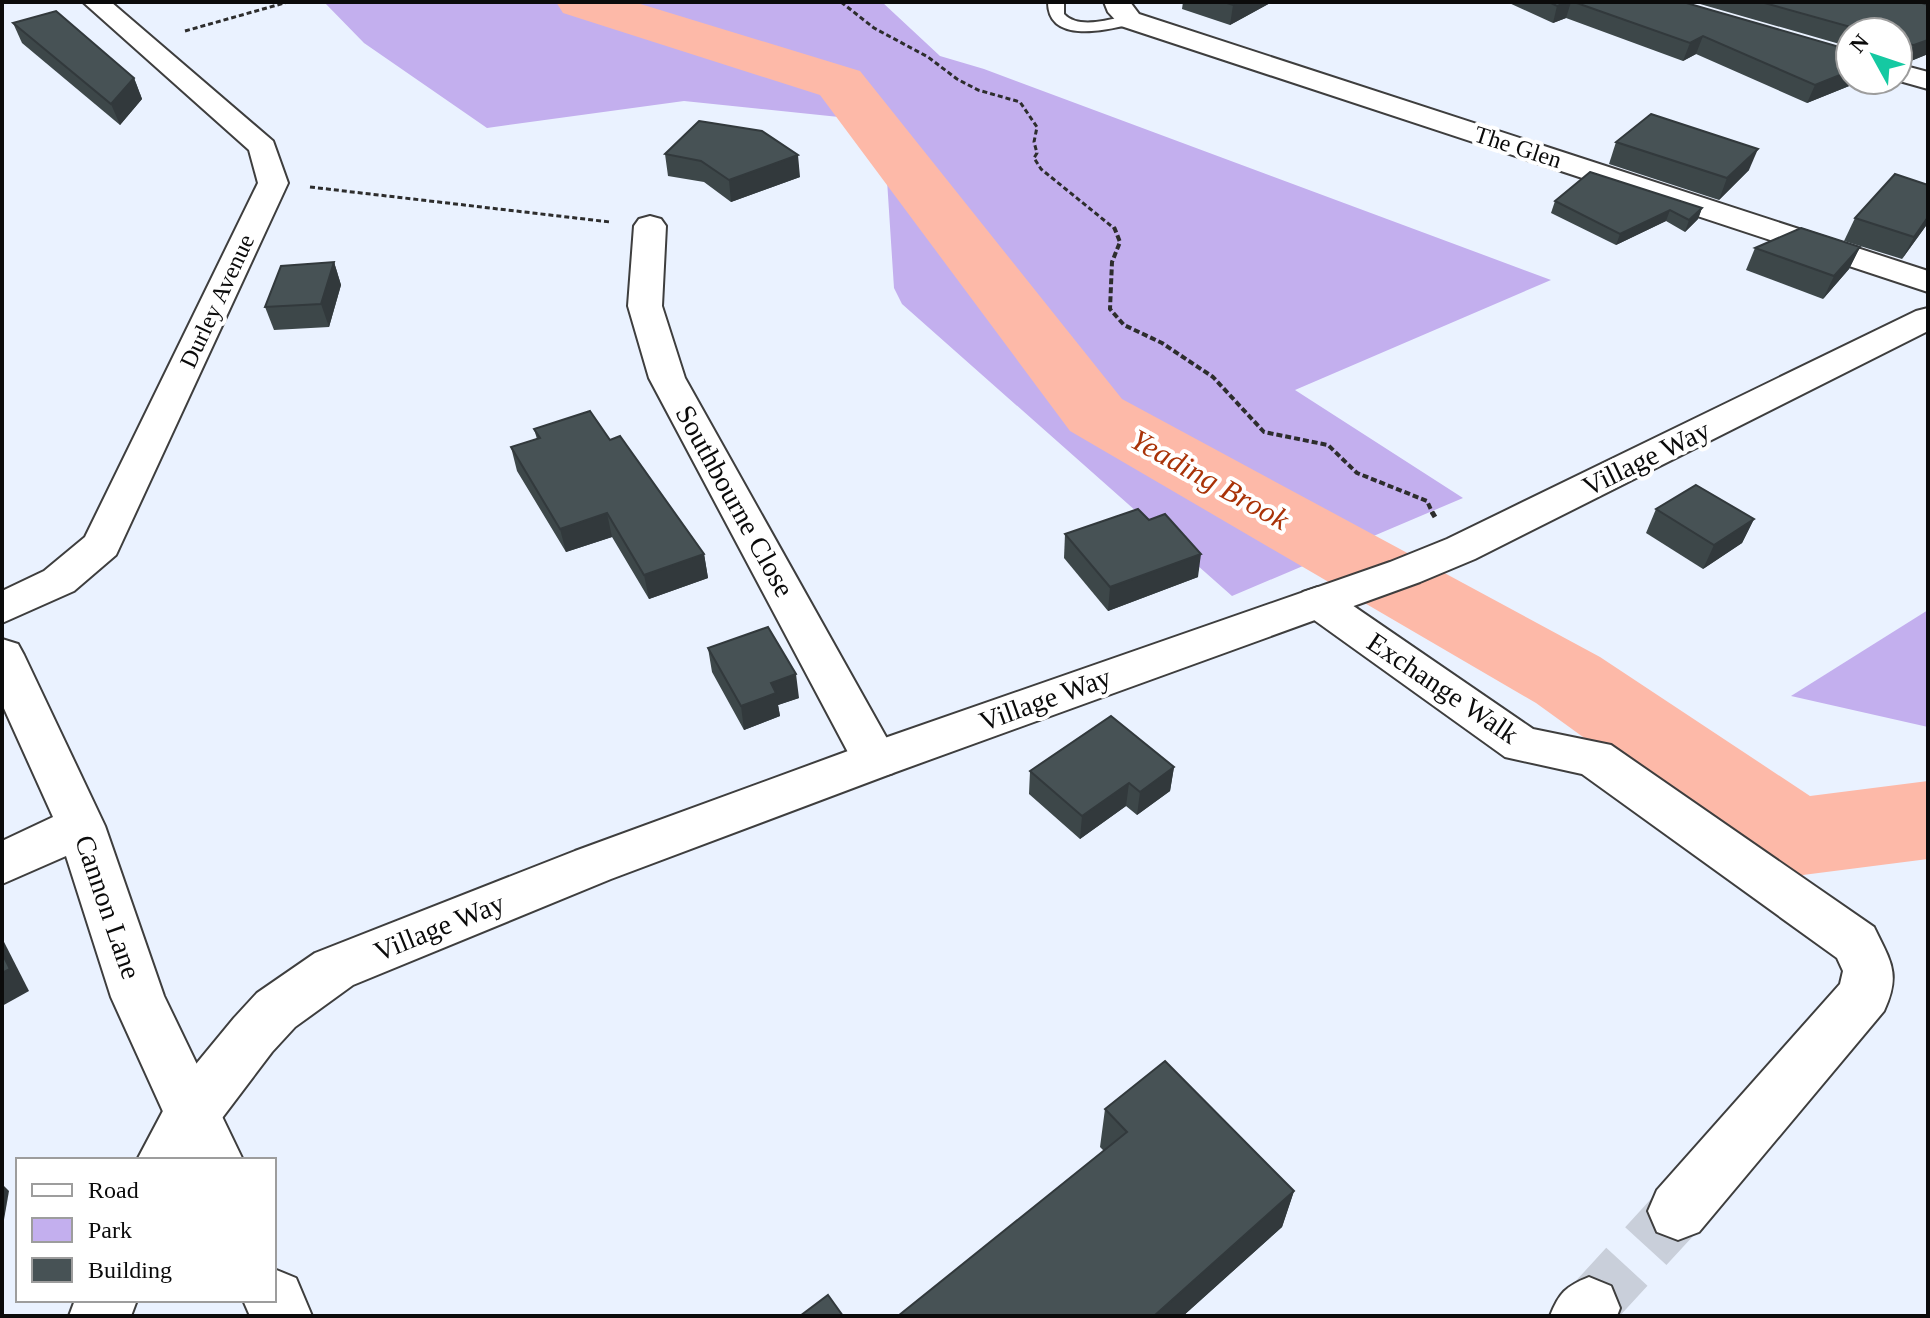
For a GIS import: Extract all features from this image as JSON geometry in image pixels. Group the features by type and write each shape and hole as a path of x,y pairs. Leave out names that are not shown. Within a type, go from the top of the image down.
{"street":[{"path":"96,2 263,147 273,183"},
{"name":"The Glen","path":"1124,11 1928,282"},
{"name":"Durley Avenue","path":"2,608 59,581 102,545 273,183"},
{"name":"Southbourne Close","path":"650,226 645,306 667,378 876,760"},
{"name":"Village Way","path":"169,1158 203,1136 227,1064 276,1010 334,969 593,865 1461,549 1928,318"},
{"name":"Exchange Walk","path":"1318,602 1521,745 1594,758 1856,943 1869,971 1865,994 1678,1211"},
{"name":"Cannon Lane","path":"2,655 81,826 138,997 203,1136"},
{"path":"2,864 81,826"}],"lane":[{"path":"1056,2 1054,13 1057,19 1068,25 1096,27 1124,11"}],"path":[{"path":"142,44 288,2"},
{"path":"841,2 874,28 928,57 957,79 978,90 1020,102 1037,127 1034,142 1037,153 1034,158 1041,169 1113,225 1120,242 1112,262 1110,309 1124,325 1162,343 1213,377 1264,432 1328,445 1357,473 1427,501 1436,520"},
{"path":"273,183 650,226"}],"green space":[{"path":"324,2 882,2 940,56 984,69 1551,280 1295,390 1463,498 1232,596 902,304 894,288 887,180 839,117 684,101 487,128 364,43"},
{"path":"1928,610 1928,727 1791,696"}],"building":[{"path":"1574,2 1683,2 1834,45 1834,77 1815,85 1703,36 1690,43"},
{"path":"1761,2 1919,2 1928,5 1928,40 1914,45 1914,16 1834,16 1834,22"},
{"path":"56,11 134,78 111,104 13,23"},
{"path":"1651,114 1758,149 1727,178 1616,142"},
{"path":"699,121 762,131 798,155 729,180 701,161 665,154"},
{"path":"1590,172 1702,208 1689,220 1670,210 1620,234 1555,201"},
{"path":"1895,174 1928,185 1928,217 1914,237 1855,218"},
{"path":"1801,228 1860,247 1834,276 1755,248"},
{"path":"334,262 321,304 265,307 281,266"},
{"path":"590,411 610,440 620,436 704,554 644,575 607,513 560,529 511,447 540,438 534,429"},
{"path":"1696,485 1754,519 1714,545 1656,509"},
{"path":"1138,509 1149,520 1165,514 1201,554 1110,587 1065,534"},
{"path":"768,627 796,674 771,683 776,693 741,706 708,648"},
{"path":"1111,716 1174,767 1140,792 1129,783 1082,816 1030,771"},
{"path":"2,953 10,969 2,973"},
{"path":"1165,1061 1294,1191 1154,1316 898,1316 1127,1132 1105,1109"},
{"path":"828,1295 843,1316 800,1316"}],"waterway":[{"name":"Yeading Brook","path":"581,2 840,83 1096,415 1568,680 1795,837 1928,820"}],"tunnel":[{"path":"1589,1308 1678,1211"}]}
